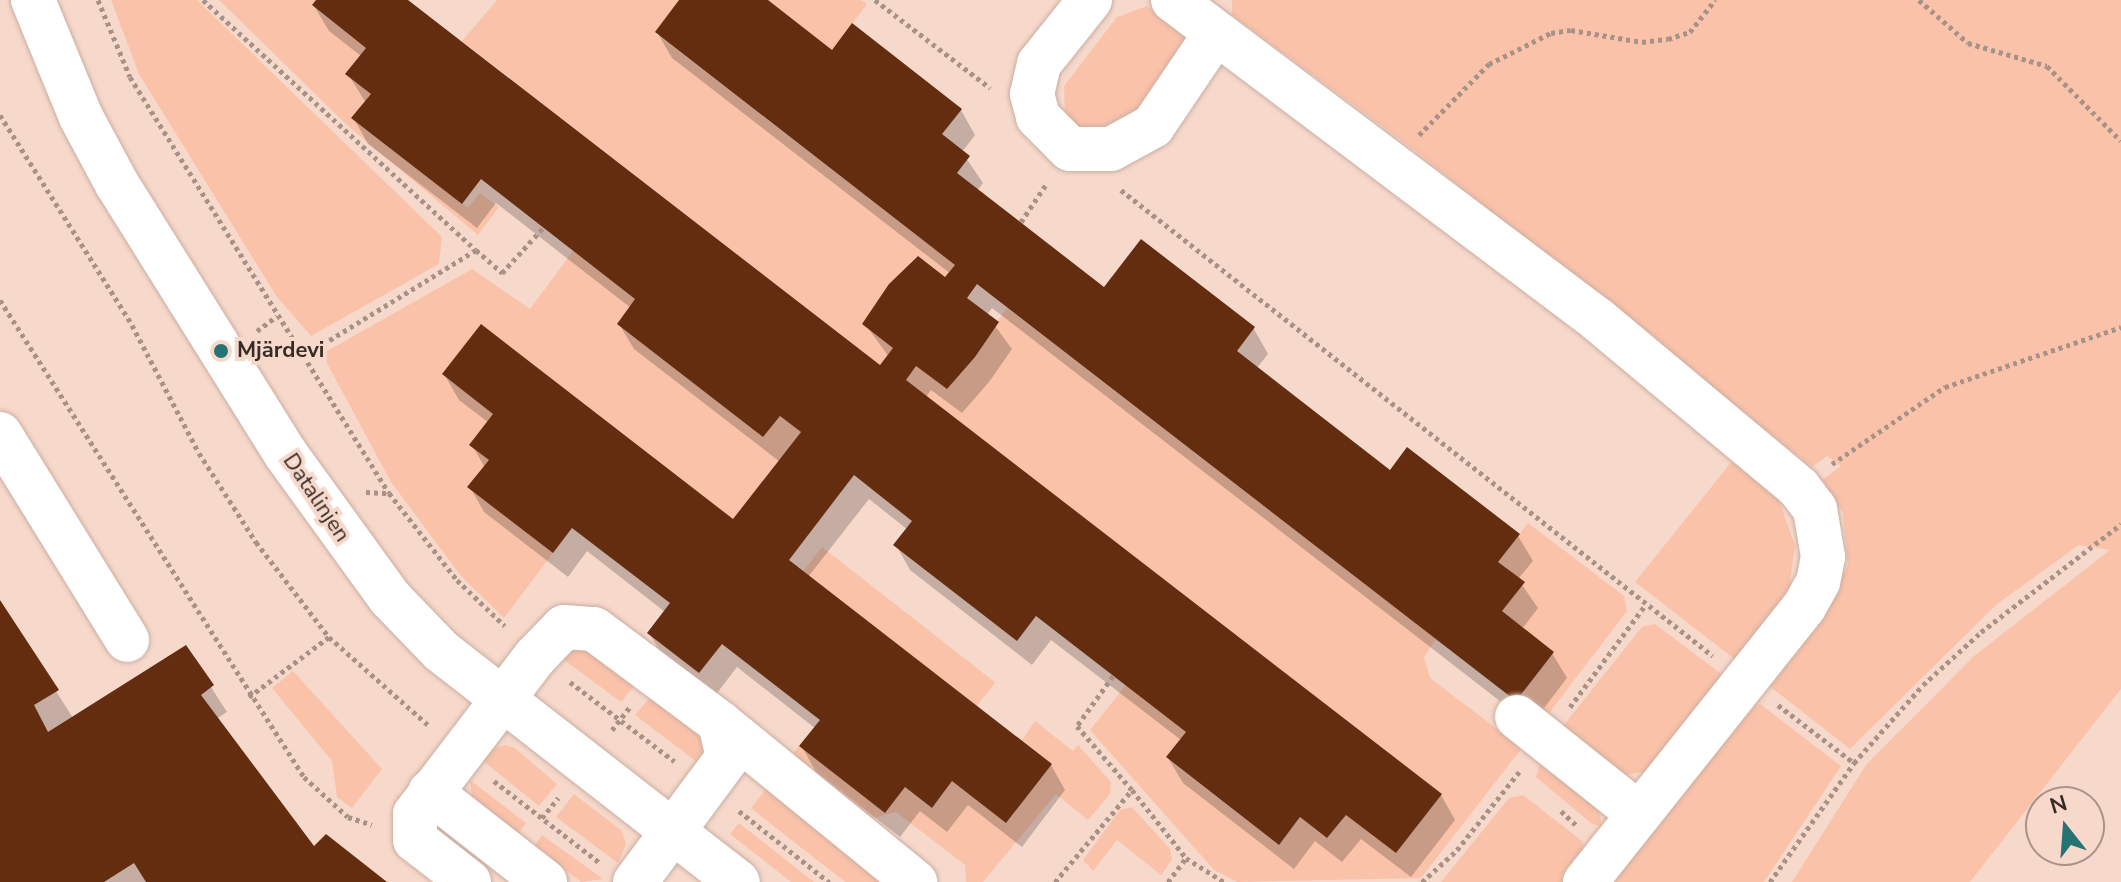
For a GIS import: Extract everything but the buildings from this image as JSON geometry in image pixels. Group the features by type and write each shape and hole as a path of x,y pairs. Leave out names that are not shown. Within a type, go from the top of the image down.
{"street":[{"name":"Datalinjen","path":"33,0 81,117 117,184 285,453 390,598 441,651 738,882"},
{"path":"1090,0 1039,64 1032,94 1038,117 1070,149 1111,149 1153,126 1215,34"},
{"path":"1173,0 1597,319 1799,488 1815,509 1822,532 1818,582 1585,882"},
{"path":"0,434 127,640"},
{"path":"469,882 415,840 415,814 536,656 564,627 594,629 720,723 915,882"},
{"path":"1517,717 1639,814"},
{"path":"635,882 728,757 720,723"},
{"path":"430,792 545,882"}],"path":[{"path":"98,0 130,77 277,316 389,493 457,580 536,656 829,882"},
{"path":"203,0 502,273 543,228"},
{"path":"875,0 997,93"},
{"path":"1389,162 1489,64 1551,33 1571,30 1601,39 1668,39 1690,32 1715,0"},
{"path":"1919,0 1968,43 2047,66 2121,141"},
{"path":"1070,149 1644,607 1745,679 1854,763"},
{"path":"304,356 476,250"},
{"path":"0,300 249,697 304,777 348,817 415,840"},
{"path":"249,336 277,316"},
{"path":"1799,488 1945,387 2121,327"},
{"path":"1770,882 1854,763 1923,685 1981,632 2121,524"},
{"path":"249,697 329,637"},
{"path":"1113,676 1077,726 1186,858 1224,882"},
{"path":"1055,882 1132,790"},
{"path":"1168,882 1186,858"}],"shaded area":[{"path":"111,0 197,0 442,237 439,264 311,336 277,297 139,74"},
{"path":"219,0 316,0 312,6 366,48 345,74 371,94 352,119 468,208 480,193 499,207 478,235 347,125"},
{"path":"497,0 679,0 655,33 955,265 945,277 917,256 889,284 863,324 893,348 880,365 462,41"},
{"path":"768,0 861,0 867,4 832,50"},
{"path":"1232,0 2121,0 2121,689 2045,786 2025,786 2025,812 1970,882 1792,882 1866,765 1974,656 2110,550 2079,545 1997,604 1850,749 1768,685 1819,622 1848,565 1843,513 1822,480 1841,466 1827,456 1812,467 1409,146 1232,15"},
{"path":"1147,6 1187,34 1186,58 1145,121 1094,139 1065,117 1064,86 1117,17"},
{"path":"573,251 635,299 617,324 763,437 780,416 801,432 733,519 442,374 493,414 489,460 468,487 553,553 504,618 461,576 391,482 322,354 472,269 530,309"},
{"path":"1007,308 1436,639 1424,657 1430,678 1522,748 1421,878 1237,882 1214,870 1090,730 1126,685 1186,732 1166,758 1279,845 1300,817 1327,838 1346,815 1396,853 1442,794 906,380 916,366 947,389"},
{"path":"1733,460 1779,500 1795,546 1789,589 1737,661 1635,582"},
{"path":"1528,523 1624,596 1627,611 1543,721 1516,701 1554,652 1502,611 1524,582 1498,562"},
{"path":"822,547 995,682 976,707 803,571"},
{"path":"1655,624 1724,676 1650,771 1617,776 1559,731 1642,627"},
{"path":"586,644 637,682 621,702 560,657 570,646"},
{"path":"293,671 382,769 352,808 337,797 332,761 272,688"},
{"path":"653,694 700,731 705,746 697,762 635,715"},
{"path":"1760,704 1841,766 1764,882 1614,882 1749,707"},
{"path":"1035,721 1073,751 1078,745 1111,782 1110,794 1088,820 1056,794 983,882 966,882 965,865 896,812 869,819 791,756 799,746 885,813 905,787 932,808 952,781 1006,822 1052,764 1022,740"},
{"path":"505,745 515,748 557,784 539,806 481,759 489,750"},
{"path":"1542,754 1596,795 1602,826 1592,824 1536,777"},
{"path":"470,780 526,823 518,834 472,798"},
{"path":"770,784 895,882 845,882 751,808"},
{"path":"574,794 621,830 626,844 618,863 556,817"},
{"path":"1523,795 1582,841 1585,853 1562,882 1441,882 1509,798"},
{"path":"1132,807 1170,849 1172,860 1161,875 1117,840 1093,871 1083,860 1120,810"},
{"path":"739,823 814,882 791,882 730,834"},
{"path":"542,835 603,879 581,882 534,846"}],"place":[{"name":"Mjärdevi","path":"221,351"}]}
